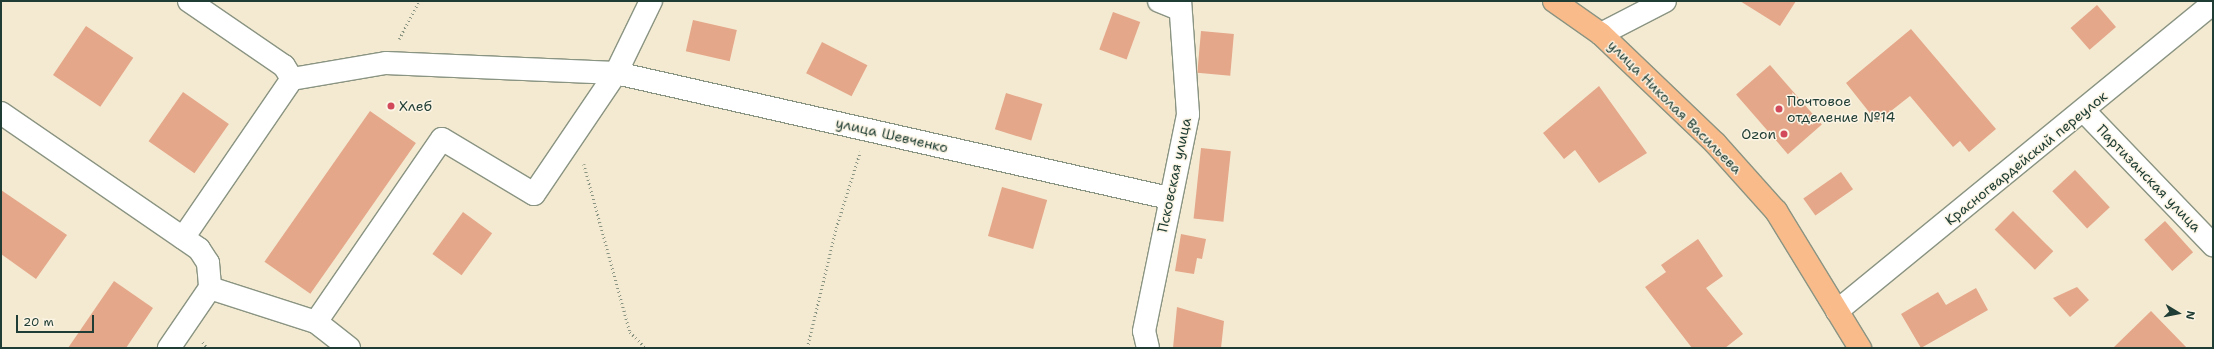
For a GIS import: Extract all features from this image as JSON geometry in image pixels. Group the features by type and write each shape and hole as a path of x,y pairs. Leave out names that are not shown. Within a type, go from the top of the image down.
{"main road":[{"name":"улица Николая Васильева","path":"1554,1 1601,34 1716,144 1776,211 1860,348"}],"street":[{"path":"183,238 292,79 284,66 189,1"},
{"path":"316,322 442,139 534,194 616,73 651,1"},
{"path":"1159,1 1180,5"},
{"path":"1601,34 1664,1"},
{"name":"Красногвардейский переулок","path":"1838,311 2085,112 2213,3"},
{"name":"Псковская улица","path":"1148,348 1144,331 1168,198 1188,114 1180,5"},
{"name":"улица Шевченко","path":"292,79 386,63 616,73 1168,198"},
{"name":"Партизанская улица","path":"2085,112 2213,245"},
{"path":"1,113 199,249 208,263 210,288 169,348"},
{"path":"210,288 316,322 349,348"}],"path":[{"path":"386,63 419,1"},
{"path":"807,348 836,228 867,129"},
{"path":"576,133 630,332 646,348"}],"building":[{"path":"1740,1 1796,1 1780,26"},
{"path":"2097,5 2116,27 2090,50 2071,28"},
{"path":"1113,12 1140,22 1127,60 1099,50"},
{"path":"693,20 737,30 730,61 686,51"},
{"path":"86,26 133,58 100,107 53,75"},
{"path":"1911,29 1996,129 1969,152 1960,141 1953,147 1910,96 1877,122 1846,83"},
{"path":"1201,31 1234,34 1230,76 1197,73"},
{"path":"822,42 867,65 852,96 806,73"},
{"name":"Почтовое отделение №14","path":"1770,65 1822,125 1788,154 1736,95"},
{"path":"1599,86 1647,153 1599,183 1575,150 1564,159 1543,133"},
{"path":"183,92 229,124 194,173 149,141"},
{"path":"1006,93 1042,104 1031,140 995,129"},
{"path":"370,111 416,143 310,294 264,262"},
{"path":"1201,148 1231,151 1223,222 1194,219"},
{"path":"2075,170 2110,207 2087,228 2052,191"},
{"path":"1841,172 1853,189 1815,216 1803,198"},
{"path":"1002,187 1047,200 1033,249 988,236"},
{"path":"1,190 67,235 36,279 1,254"},
{"path":"2013,211 2053,251 2035,270 1995,229"},
{"path":"463,212 492,233 462,275 432,254"},
{"path":"2165,221 2193,252 2172,271 2144,240"},
{"path":"1181,234 1206,239 1202,259 1197,258 1194,274 1175,271"},
{"path":"1698,239 1723,276 1706,288 1743,334 1725,348 1692,348 1645,287 1666,272 1661,265"},
{"path":"114,281 153,308 126,348 68,348"},
{"path":"2077,287 2089,300 2070,317 2053,298"},
{"path":"1976,288 1988,310 1921,348 1901,314 1938,292 1946,305"},
{"path":"1177,307 1224,321 1221,348 1173,348"},
{"path":"2151,311 2187,348 2113,348"}],"place":[{"name":"Хлеб","path":"391,106"},
{"name":"Почтовое отделение №14","path":"1779,109"},
{"name":"Ozon","path":"1784,134"}]}
